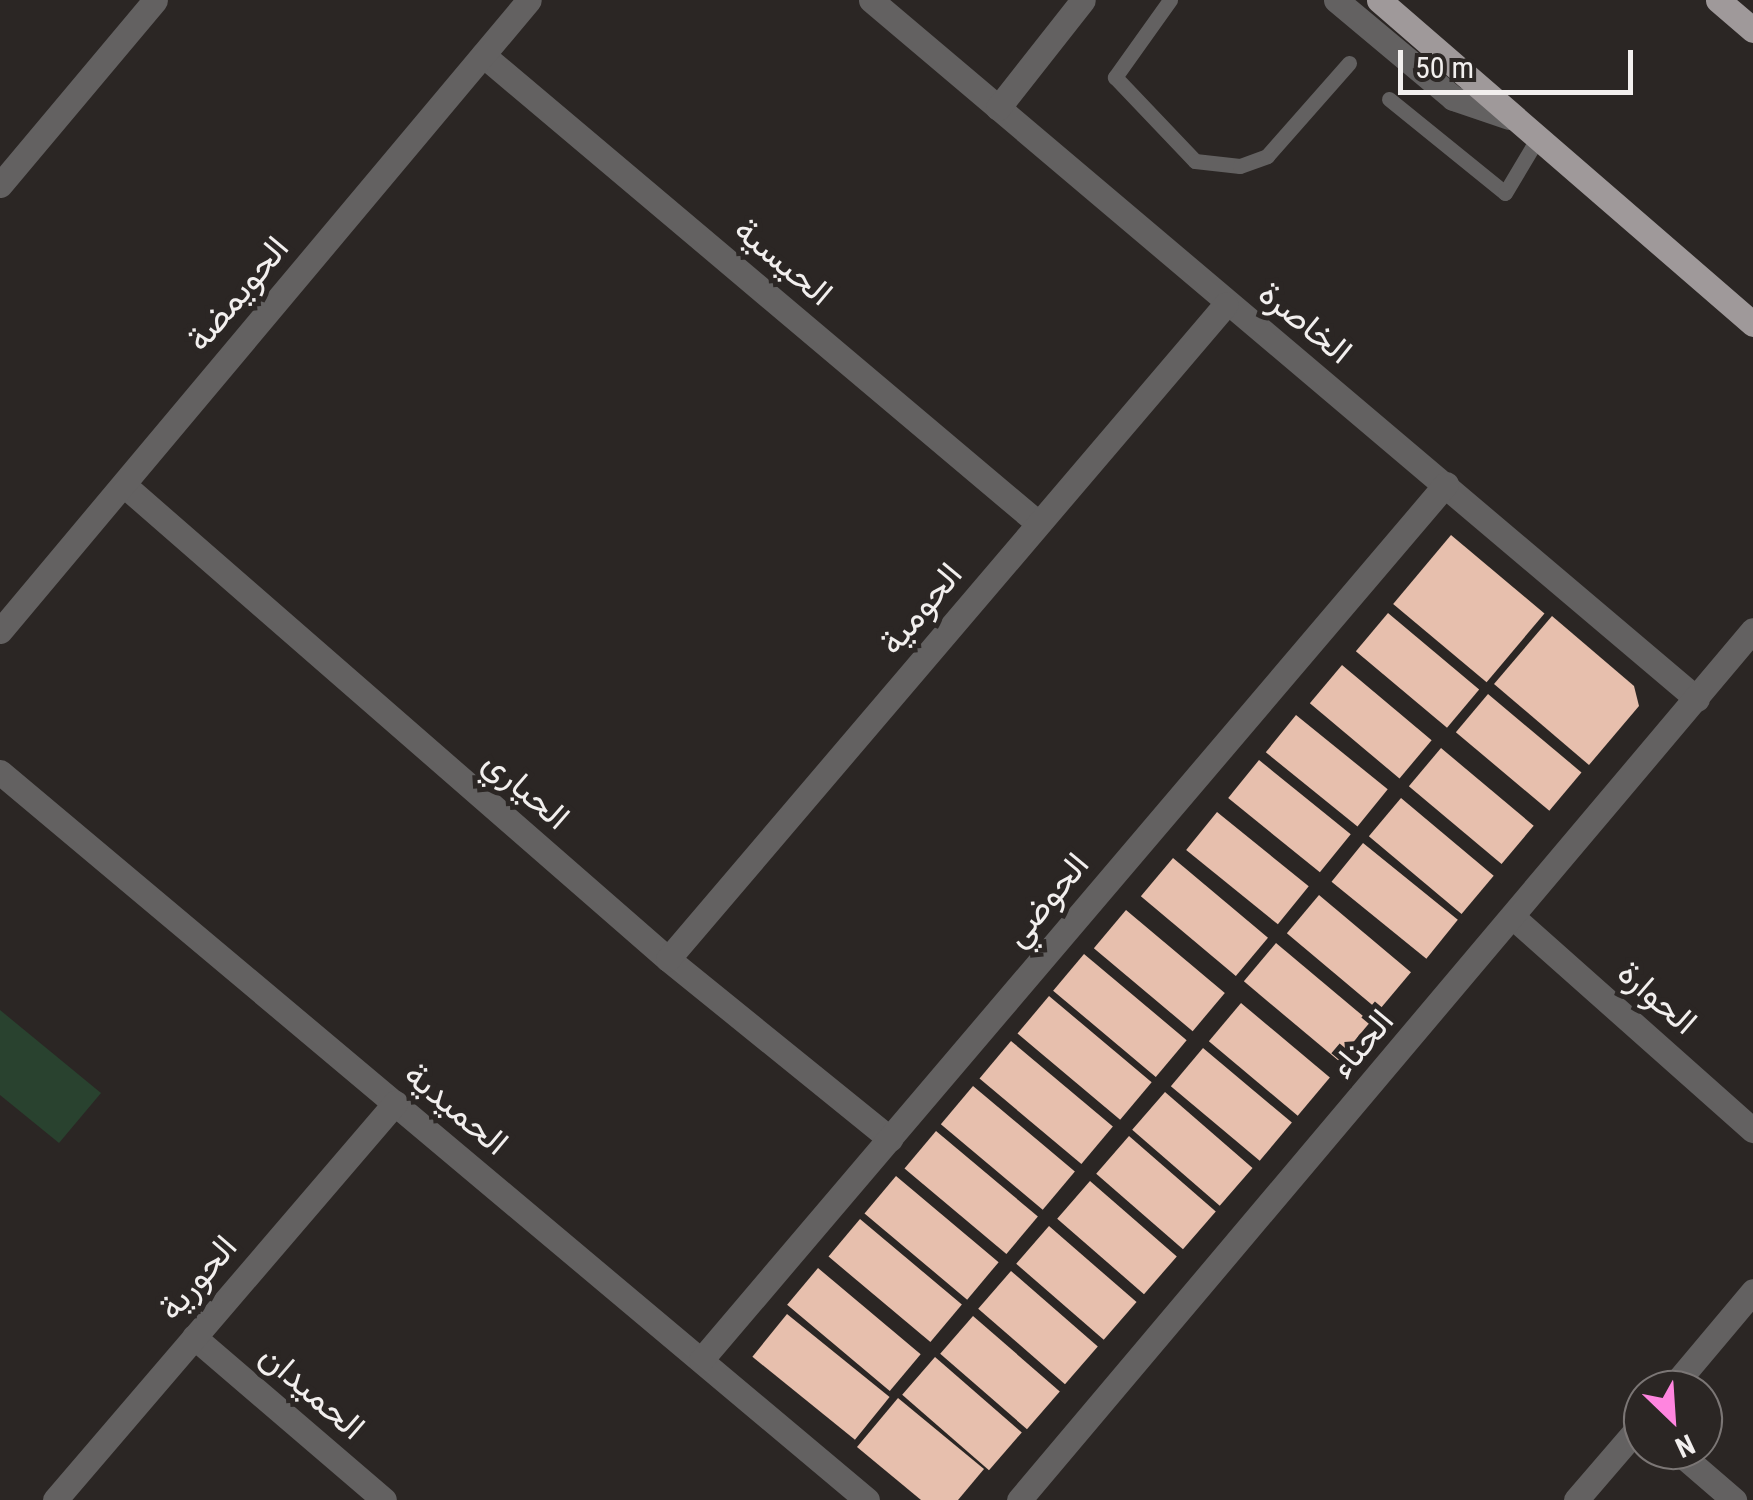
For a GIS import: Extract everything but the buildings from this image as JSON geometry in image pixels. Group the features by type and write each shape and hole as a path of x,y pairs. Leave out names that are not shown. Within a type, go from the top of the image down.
{"main road":[{"path":"1379,0 1536,141 1753,324"},
{"path":"1718,0 1753,30"}],"street":[{"path":"0,185 155,0"},
{"name":"الحويمضة","path":"0,631 529,0"},
{"name":"الخاصرة","path":"871,0 1226,304 1446,484 1697,698"},
{"path":"998,108 1083,0"},
{"path":"1336,0 1453,98 1509,117"},
{"name":"الحيسية","path":"483,55 1038,523"},
{"name":"الحومية","path":"668,959 1226,304"},
{"name":"الحوضي","path":"701,1360 1446,484"},
{"name":"الحياري","path":"124,486 668,959 890,1139"},
{"name":"الحناء","path":"1019,1500 1515,919 1753,630"},
{"name":"الحميدية","path":"0,772 868,1500"},
{"name":"الحوارة","path":"1515,919 1753,1130"},
{"name":"الحورية","path":"55,1500 394,1103"},
{"path":"1687,1370 1753,1291"},
{"name":"الحميدان","path":"194,1337 384,1500"},
{"path":"1576,1500 1623,1445"},
{"path":"1699,1470 1734,1500"}],"lane":[{"path":"1170,0 1115,77 1195,161 1240,166 1267,156 1349,63"},
{"path":"1389,99 1505,193 1536,141"}],"green space":[{"path":"0,1010 101,1093 59,1143 0,1095"}]}
